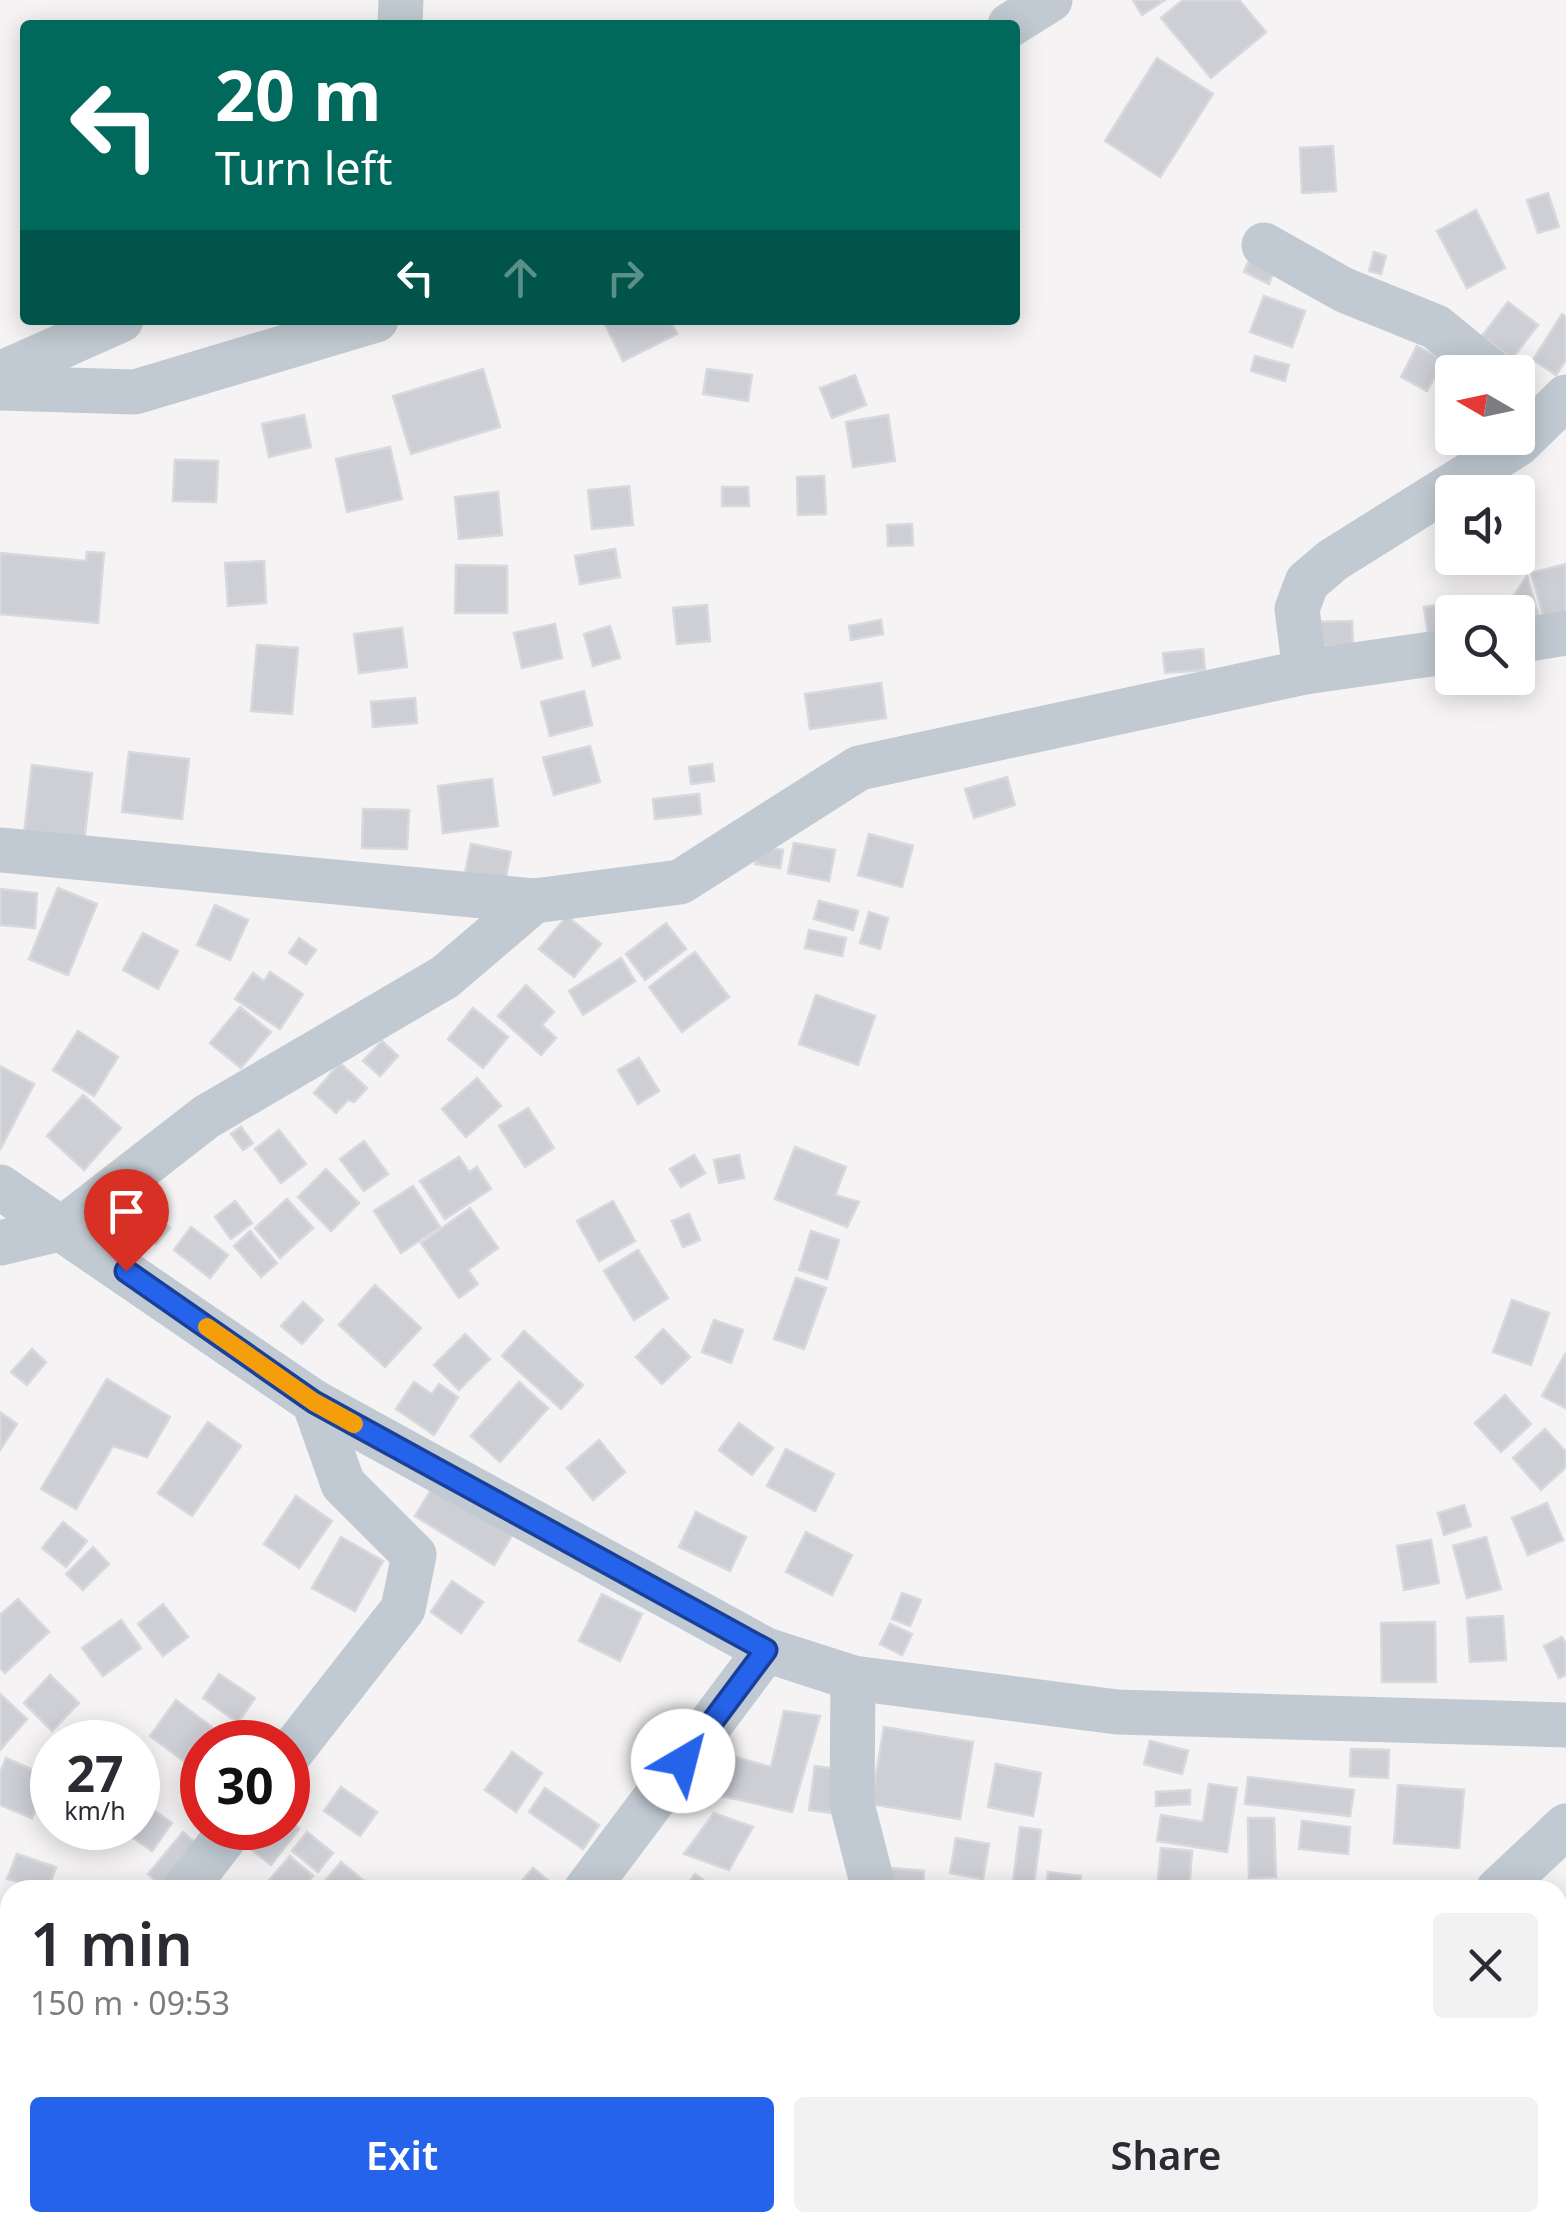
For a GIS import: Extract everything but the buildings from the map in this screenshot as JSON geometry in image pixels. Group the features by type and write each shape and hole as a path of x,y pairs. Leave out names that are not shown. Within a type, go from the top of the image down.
{"street":[{"path":"1018,20 1050,0"},
{"path":"1264,245 1344,290 1436,327 1470,355"},
{"path":"0,374 111,325"},
{"path":"0,388 135,392 359,325"},
{"path":"1305,672 1298,609 1308,582 1333,560 1518,444 1542,404"},
{"path":"1535,639 1566,634"},
{"path":"0,850 534,902 680,882 858,768 1305,672 1435,653"},
{"path":"0,1242 63,1228 206,1117 444,977 534,902"},
{"path":"0,1187 314,1402 766,1650 853,1678 1116,1712 1566,1725"},
{"path":"310,1728 403,1609 414,1555 343,1484 314,1402"},
{"path":"594,1880 766,1650"},
{"path":"853,1678 852,1804 871,1880"},
{"path":"1509,1880 1566,1826"},
{"path":"192,1880 215,1850"}],"slow traffic":[{"path":"207,1327 314,1402 354,1424"}],"route":[{"path":"126,1271 314,1402 766,1650 683,1761"}]}
